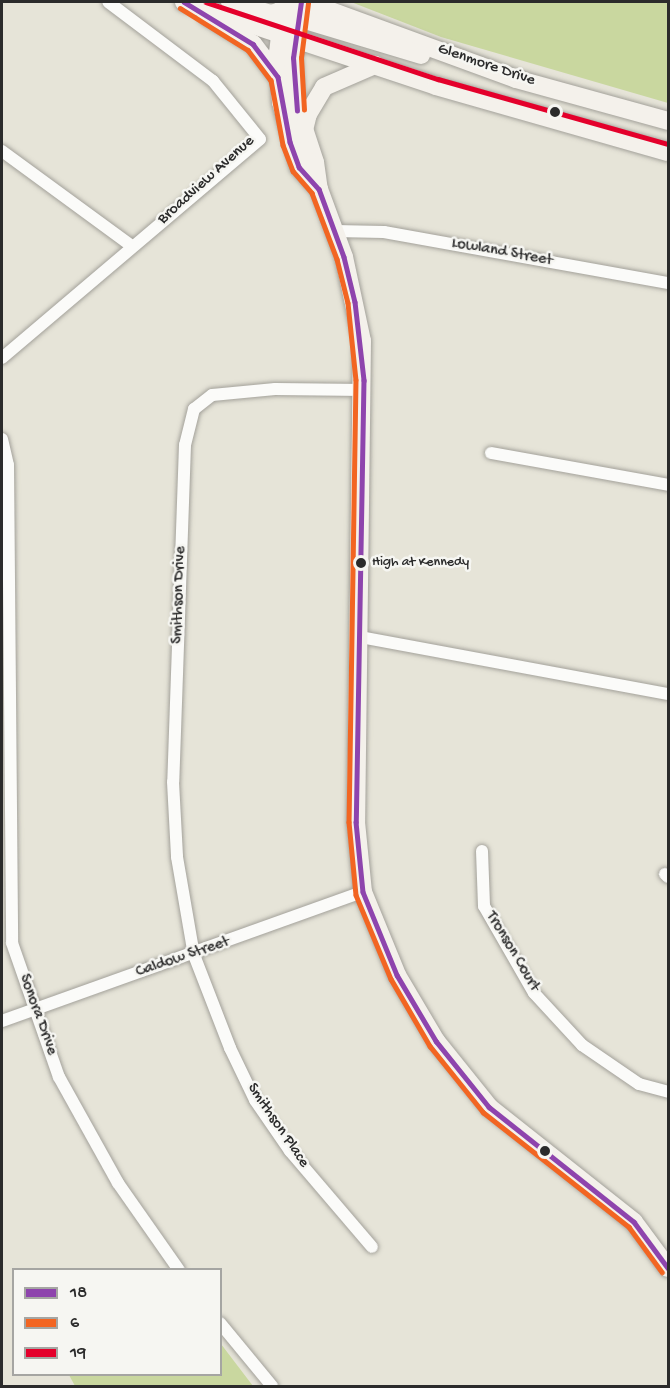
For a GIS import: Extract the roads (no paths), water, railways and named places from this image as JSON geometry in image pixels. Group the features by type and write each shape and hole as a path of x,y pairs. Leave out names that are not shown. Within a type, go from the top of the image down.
{"main road":[{"path":"185,2 291,30 516,78"},
{"path":"185,2 253,44 278,77 299,167 319,189"},
{"path":"230,2 271,14 301,2"},
{"path":"278,77 301,2"},
{"name":"Glenmore Drive","path":"306,2 331,6 516,78 669,121"},
{"path":"284,7 291,30 294,80 303,136 315,162 319,189 335,231 356,302 364,390 356,822 363,892 397,975 436,1041 489,1107 634,1222 669,1268"},
{"name":"Glenmore Drive","path":"291,30 375,65 525,114 669,152"},
{"path":"303,136 308,114 324,87 375,65"}],"street":[{"name":"Broadview Avenue","path":"2,358 260,138 213,81 108,2"},
{"path":"2,151 132,246"},
{"name":"Lowland Street","path":"335,231 384,232 669,283"},
{"name":"Smithson Drive","path":"194,955 177,857 173,782 185,445 194,409 212,395 275,389 364,390"},
{"name":"Sonora Drive","path":"2,439 8,465 12,943 59,1077 118,1183 178,1268"},
{"path":"491,453 669,485"},
{"path":"360,637 669,694"},
{"name":"Tronson Court","path":"482,851 484,906 534,993 582,1045 639,1084 669,1092"},
{"name":"Caldow Street","path":"2,1021 194,955 363,892"},
{"name":"Smithson Place","path":"194,955 230,1048 255,1100 290,1151 372,1247"},
{"path":"222,1325 272,1386"}],"place":[{"name":"High at Kennedy","path":"361,563"}]}
